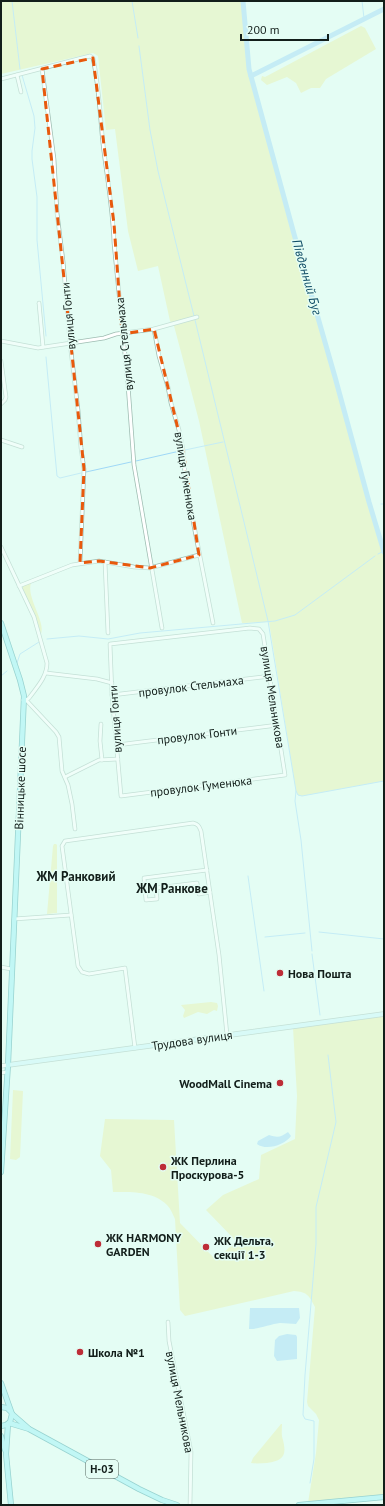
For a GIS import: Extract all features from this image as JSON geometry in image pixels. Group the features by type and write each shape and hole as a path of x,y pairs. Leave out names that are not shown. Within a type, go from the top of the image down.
{"main road":[{"name":"Вінницьке шосе","path":"1,623 25,700 11,969 8,1065 1,1172"},
{"name":"Трудова вулиця","path":"8,1065 384,1014"},
{"path":"1,1383 11,1413 11,1420 8,1424 6,1454 11,1505"},
{"name":"Н-03","path":"1,1407 7,1408 29,1429 139,1489 162,1500 177,1505"},
{"path":"1,1426 8,1424"},
{"name":"Н-03","path":"8,1424 29,1429"},
{"path":"1,1436 6,1454"},
{"path":"299,1505 384,1497"}],"street":[{"name":"вулиця Стельмаха","path":"42,69 90,56 93,58 97,75 103,140 114,224 114,243 128,385 134,465 162,628"},
{"path":"1,79 42,69"},
{"name":"вулиця Гонти","path":"42,69 54,159 57,213 84,469 80,563"},
{"path":"17,75 21,92"},
{"path":"39,303 43,347"},
{"path":"1,341 38,348 154,329 197,317"},
{"name":"вулиця Гуменюка","path":"154,329 159,356 179,430 183,450 186,485 213,623"},
{"path":"1,361 6,397 1,404"},
{"path":"1,440 22,447"},
{"path":"1,547 34,617 48,663 44,677 25,700 59,737 62,771 68,785 75,829"},
{"path":"19,586 80,563 105,562 134,567 151,568 199,555"},
{"path":"105,562 108,633"},
{"name":"вулиця Гонти","path":"120,793 112,695 110,644 250,628"},
{"name":"вулиця Мельникова","path":"250,628 259,629 263,634 285,775"},
{"path":"46,673 97,679 112,683"},
{"name":"провулок Стельмаха","path":"112,695 270,676"},
{"path":"101,724 100,741 102,760"},
{"name":"провулок Гонти","path":"117,745 278,725"},
{"path":"65,777 88,765 102,760 118,759"},
{"name":"провулок Гуменюка","path":"120,793 121,796 285,775"},
{"path":"136,1048 125,968 89,974 82,972 78,966 62,846 65,842 197,824 201,831 207,870 227,1035"},
{"path":"207,870 144,878 146,900 157,899 156,888 197,883 199,894 210,892"},
{"path":"14,919 71,915"},
{"path":"1,968 11,969"},
{"name":"Трудова вулиця","path":"1,1066 8,1065"},
{"path":"1,1073 7,1072"},
{"name":"вулиця Мельникова","path":"168,1322 169,1341 191,1452 190,1505"}],"highlighted area":[{"path":"93,58 114,224 122,334 154,329 183,450 199,555 150,568 99,561 80,563 84,469 42,69"}],"green space":[{"path":"1,1 243,1 249,69 384,552 384,781 302,796 298,795 296,791 269,622 242,623 199,421 174,326 170,321 158,266 138,271 128,231 115,129 106,130 98,56 93,53 1,74"},
{"path":"361,26 365,28 376,49 326,79 320,88 311,88 301,93 296,83 287,77 267,85 261,80 262,76 265,77"},
{"path":"31,583 31,595 41,623 41,634 36,618 22,590 23,586"},
{"path":"54,844 57,845 57,913 47,914 53,846"},
{"path":"211,1002 217,1003 217,1011 214,1010 207,1014 198,1012 184,1018 183,1016 185,1010 181,1005"},
{"path":"384,1015 384,1496 308,1503 316,1453 319,1420 316,1414 308,1406 307,1402 315,1307 313,1303 305,1293 294,1291 185,1316 180,1310 175,1219 167,1205 155,1197 142,1193 113,1192 111,1170 100,1156 105,1119 174,1120 180,1223 216,1260 236,1241 206,1210 223,1195 259,1179 261,1155 295,1139 297,1096 293,1028"},
{"path":"13,1090 23,1091 20,1157 16,1160 10,1159"},
{"path":"281,1424 284,1446 284,1454 282,1457 277,1461 267,1463 251,1463 253,1458"}],"water":[{"path":"288,1132 291,1136 284,1142 275,1146 265,1147 257,1144 258,1141 269,1135 279,1136"},
{"path":"250,1308 299,1308 300,1318 296,1324 280,1323 256,1329 249,1329"},
{"path":"287,1334 296,1335 297,1337 297,1359 277,1361 274,1356 275,1340 279,1336"}],"waterway":[{"path":"12,1 20,69"},
{"path":"132,1 138,38"},
{"name":"Південний Буг","path":"243,1 249,69 384,552"},
{"path":"362,1 364,18"},
{"path":"251,76 384,9"},
{"path":"139,46 150,130 158,171 194,316"},
{"path":"22,75 34,116 35,128 32,159 37,197 37,240 46,336"},
{"path":"195,320 268,621 296,791 295,801 301,840 312,951"},
{"path":"46,357 57,476 60,478 81,473"},
{"path":"185,450 223,442"},
{"path":"136,461 180,451"},
{"path":"86,472 131,462"},
{"name":"Південний Буг","path":"378,554 384,551"},
{"path":"47,639 79,636 108,639 140,633 275,621 295,615 375,556"},
{"path":"17,663 20,654 39,642"},
{"path":"1,676 7,671"},
{"path":"296,791 298,795 302,796 384,781"},
{"path":"248,876 264,991"},
{"path":"319,932 384,939"},
{"path":"265,937 305,933"},
{"path":"312,954 320,1015"},
{"path":"310,1483 314,1459 314,1421 305,1419 303,1415 316,1244 316,1207 336,1122 328,1055"}],"place":[{"name":"Нова Пошта","path":"280,973"},
{"name":"WoodMall Cinema","path":"280,1083"},
{"name":"ЖК Перлина Проскурова-5","path":"163,1167"},
{"name":"ЖК HARMONY GARDEN","path":"98,1244"},
{"name":"ЖК Дельта, секції 1-3","path":"206,1247"},
{"name":"Школа №1","path":"80,1352"}],"district":[{"name":"ЖМ Ранковий","path":"76,876"},
{"name":"ЖМ Ранкове","path":"172,888"}]}
